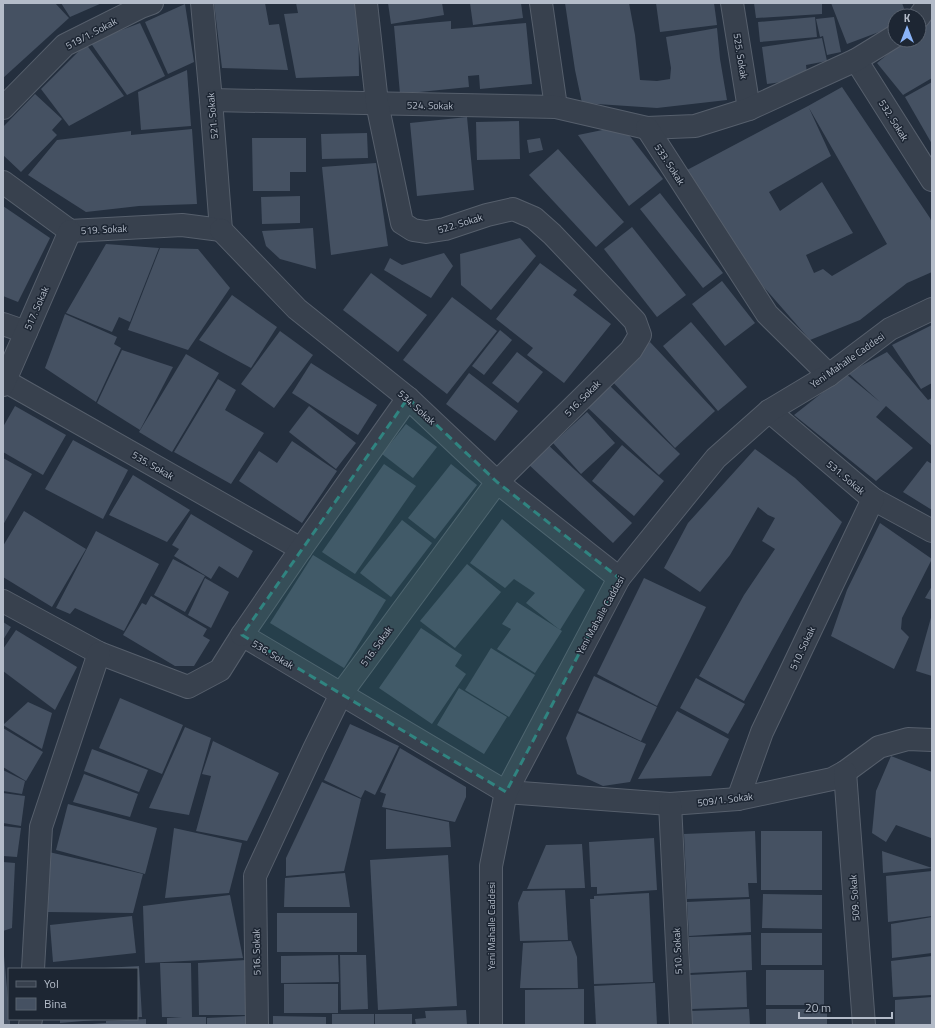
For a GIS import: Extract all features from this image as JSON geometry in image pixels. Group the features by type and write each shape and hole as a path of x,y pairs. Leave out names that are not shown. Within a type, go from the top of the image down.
{"street":[{"name":"519/1. Sokak","path":"3,108 65,45 152,3"},
{"name":"521. Sokak","path":"202,3 221,230"},
{"name":"522. Sokak","path":"366,3 377,103 402,223 413,230 426,232 445,229 487,215 513,209 534,218 552,234 635,320 640,335"},
{"path":"541,3 556,107"},
{"name":"525. Sokak","path":"732,3 749,109"},
{"name":"533. Sokak","path":"647,128 695,126 749,109 856,60 887,41"},
{"name":"532. Sokak","path":"856,60 932,180"},
{"name":"524. Sokak","path":"211,100 556,107 647,128"},
{"name":"533. Sokak","path":"647,128 767,314 829,375"},
{"name":"519. Sokak","path":"3,182 70,231 182,225 221,230"},
{"name":"534. Sokak","path":"221,230 297,309 408,398 497,482 619,578"},
{"name":"517. Sokak","path":"4,383 70,231"},
{"name":"Yeni Mahalle Caddesi","path":"491,1025 491,866 506,792 619,578 716,458 769,411 829,375 890,329 932,309"},
{"path":"3,324 26,332"},
{"name":"516. Sokak","path":"257,1025 255,876 314,748 341,694 497,482 631,350 640,335"},
{"name":"535. Sokak","path":"4,383 301,548"},
{"path":"242,635 301,548 408,398"},
{"name":"531. Sokak","path":"769,411 872,499 932,531"},
{"name":"510. Sokak","path":"738,799 762,732 872,499"},
{"name":"536. Sokak","path":"3,601 99,653 188,687 220,670 242,635 506,792"},
{"path":"33,968 41,827 99,653"},
{"name":"509/1. Sokak","path":"506,792 670,804 738,799 832,779 845,772 879,748 908,739 932,740"},
{"name":"509. Sokak","path":"845,772 864,1025"},
{"name":"510. Sokak","path":"670,804 681,1025"}],"highlighted area":[{"path":"408,398 497,482 619,578 506,792 242,635"}],"building":[{"path":"3,3 55,3 69,18 3,78"},
{"path":"61,3 102,3 70,17"},
{"path":"214,3 265,3 269,25 279,24 288,70 222,68"},
{"path":"296,3 358,3 359,76 296,78 284,14 298,13"},
{"path":"388,3 442,3 444,15 391,24"},
{"path":"470,3 521,3 523,18 473,25"},
{"path":"565,3 629,3 635,35 640,80 657,81 670,79 671,68 666,37 717,28 720,59 727,100 657,108 582,103 575,70"},
{"path":"656,3 714,3 717,25 660,32"},
{"path":"754,3 822,3 822,14 756,18"},
{"path":"831,3 902,3 904,8 887,8 887,29 847,44"},
{"path":"185,4 194,62 168,74 145,22"},
{"path":"815,17 817,37 760,42 758,22"},
{"path":"834,17 841,52 827,55 823,36 820,37 816,19"},
{"path":"932,18 932,78 903,95 877,63 895,48 927,48 927,22"},
{"path":"451,21 451,29 526,23 532,84 480,89 479,75 468,76 469,87 400,94 394,26"},
{"path":"140,23 165,76 127,95 90,42"},
{"path":"822,38 827,61 806,65 807,74 797,80 767,84 762,47"},
{"path":"86,44 124,96 69,126 41,89"},
{"path":"187,70 191,126 141,130 138,92"},
{"path":"932,82 932,144 905,97"},
{"path":"842,87 932,223 932,272 907,283 860,320 810,340 756,278 687,170","holes":["809,108 887,244 832,276 823,269 814,273 806,255 853,233 822,182 780,211 769,192 831,156"]},
{"path":"35,94 62,119 52,130 57,135 21,172 3,155 3,127"},
{"path":"467,117 474,190 417,196 410,123"},
{"path":"519,121 520,159 477,160 476,122"},
{"path":"622,126 663,179 629,206 578,135"},
{"path":"192,129 197,204 139,206 86,212 28,175 57,140 131,131 131,135"},
{"path":"367,133 368,158 322,159 321,134"},
{"path":"252,138 306,138 306,172 290,172 290,191 253,191"},
{"path":"540,138 543,150 529,153 527,140"},
{"path":"558,149 624,222 596,247 529,175"},
{"path":"376,163 388,246 331,255 322,167"},
{"path":"660,193 723,273 703,288 640,209"},
{"path":"300,196 300,223 262,224 261,197"},
{"path":"3,206 50,238 18,302 3,296"},
{"path":"632,227 686,295 657,317 604,249"},
{"path":"313,228 316,269 280,259 266,246 262,231"},
{"path":"520,238 536,256 491,310 461,285 460,254"},
{"path":"106,244 159,248 130,322 119,317 112,332 66,313"},
{"path":"160,248 198,249 230,288 188,350 128,330"},
{"path":"444,253 453,266 431,298 384,270 390,258 402,265"},
{"path":"540,263 577,290 573,295 611,324 564,383 527,355 533,348 496,319"},
{"path":"371,273 427,315 398,352 343,310"},
{"path":"722,281 755,323 725,346 692,304"},
{"path":"232,295 277,327 251,368 199,340"},
{"path":"452,297 497,331 447,394 403,360"},
{"path":"65,314 117,337 114,344 121,348 96,402 45,368"},
{"path":"691,322 747,387 718,411 663,346"},
{"path":"932,325 932,383 921,389 892,345"},
{"path":"500,330 512,340 484,375 472,366"},
{"path":"280,331 313,355 274,408 241,384"},
{"path":"650,342 715,411 675,448 610,379"},
{"path":"122,350 173,367 140,430 97,403"},
{"path":"517,352 543,372 518,403 492,383"},
{"path":"887,352 928,400 932,398 932,446 886,406 876,417 913,448 876,481 794,415 846,374 880,402 848,373"},
{"path":"186,354 219,373 172,452 139,432"},
{"path":"311,363 377,405 358,435 292,393"},
{"path":"469,373 518,411 495,441 446,404"},
{"path":"218,379 236,390 225,410 264,433 231,484 174,452"},
{"path":"609,385 680,454 659,475 587,407"},
{"path":"15,406 66,435 43,475 3,452 3,427"},
{"path":"309,406 356,443 336,469 289,432"},
{"path":"587,412 615,443 581,474 553,443"},
{"path":"406,424 437,447 413,478 382,454"},
{"path":"73,440 128,470 103,519 45,489"},
{"path":"292,441 337,471 302,523 239,481 259,451 277,463"},
{"path":"546,443 632,523 613,543 527,463"},
{"path":"622,445 664,481 634,516 592,481"},
{"path":"755,449 795,478 842,522 744,701 699,676 744,595 775,549 762,541 775,518 768,515 758,507 730,555 700,592 664,568 688,523"},
{"path":"3,458 32,474 3,525"},
{"path":"927,461 932,464 932,510 903,492"},
{"path":"384,464 416,486 355,574 322,552"},
{"path":"451,464 477,485 435,539 408,518"},
{"path":"133,475 190,510 167,542 109,515"},
{"path":"24,511 86,549 52,607 3,577 3,546"},
{"path":"191,514 253,551 238,578 219,566 211,579 174,556 179,549 172,545"},
{"path":"502,519 585,590 560,630 526,603 535,593 514,579 505,588 470,563"},
{"path":"402,520 432,543 391,597 360,573"},
{"path":"880,523 932,559 902,618 901,629 909,637 894,669 831,636 847,590"},
{"path":"96,531 159,564 124,631 75,608 70,614 56,608"},
{"path":"313,555 386,600 344,668 270,623"},
{"path":"173,559 205,576 185,612 154,595"},
{"path":"467,564 501,592 455,648 420,621"},
{"path":"205,578 229,592 211,628 188,615"},
{"path":"644,578 706,607 657,706 597,674"},
{"path":"932,586 932,600 925,598"},
{"path":"151,596 207,629 203,636 210,640 194,666 175,666 123,635 142,603 146,605"},
{"path":"517,602 562,631 535,673 497,649 511,629 502,624"},
{"path":"932,614 932,676 916,671"},
{"path":"3,622 11,627 3,640"},
{"path":"421,628 462,655 455,666 466,674 432,724 379,688"},
{"path":"16,630 77,667 55,710 3,671 3,649"},
{"path":"491,648 535,675 509,717 465,690"},
{"path":"594,676 657,707 641,741 578,711"},
{"path":"696,678 745,704 728,734 680,708"},
{"path":"459,688 507,717 484,754 437,725"},
{"path":"120,698 183,725 162,774 99,748"},
{"path":"28,702 52,713 42,749 3,725"},
{"path":"677,711 729,739 711,776 638,779"},
{"path":"577,713 646,744 630,782 603,786 577,774 566,738"},
{"path":"350,724 399,746 375,795 365,790 361,798 324,780"},
{"path":"185,727 211,738 189,815 149,808"},
{"path":"3,728 43,752 26,781 3,767"},
{"path":"213,741 279,773 247,841 196,831 211,776 202,774"},
{"path":"400,748 466,787 466,797 455,822 382,807 386,794 380,792"},
{"path":"92,749 148,770 139,792 84,771"},
{"path":"891,756 932,772 931,838 896,825 886,842 872,833 876,791"},
{"path":"3,770 25,781 22,794 3,791"},
{"path":"84,774 138,794 130,817 73,802"},
{"path":"322,782 361,799 344,871 286,876 286,858"},
{"path":"3,793 25,796 21,826 3,823"},
{"path":"68,804 157,828 145,874 56,850"},
{"path":"386,809 449,822 451,847 386,849"},
{"path":"3,826 21,828 17,857 3,856"},
{"path":"174,828 242,843 229,893 165,898"},
{"path":"755,831 757,883 748,883 749,897 687,899 684,834"},
{"path":"761,831 822,831 822,890 761,890"},
{"path":"654,838 657,890 597,894 597,887 591,887 589,842"},
{"path":"582,844 585,888 527,889 546,845"},
{"path":"882,851 932,868 883,873"},
{"path":"49,852 143,874 133,913 48,912"},
{"path":"448,855 457,1006 378,1010 370,860"},
{"path":"3,862 15,863 12,928 3,931"},
{"path":"932,871 932,916 888,922 886,876"},
{"path":"345,873 350,907 284,907 285,878"},
{"path":"565,890 568,940 520,941 518,903 523,891"},
{"path":"649,893 653,982 594,984 590,899 594,899 594,896"},
{"path":"763,894 822,895 822,929 762,928"},
{"path":"230,895 243,958 145,963 143,906"},
{"path":"750,899 751,932 689,936 687,902"},
{"path":"277,913 357,913 357,952 277,952"},
{"path":"132,916 136,953 53,962 50,925"},
{"path":"932,917 932,953 892,958 891,924"},
{"path":"761,933 822,933 822,965 761,965"},
{"path":"751,935 752,970 690,973 689,937"},
{"path":"571,941 577,957 578,988 520,988 523,943"},
{"path":"338,955 339,982 281,983 281,956"},
{"path":"340,955 366,955 368,1009 341,1010"},
{"path":"4,956 8,998 8,1020 10,1020 10,1025 3,1025"},
{"path":"932,956 932,995 893,997 891,961"},
{"path":"246,960 248,1015 199,1015 198,963"},
{"path":"160,963 191,963 192,1017 206,1017 206,1025 167,1025 167,1018 182,1017 162,1017"},
{"path":"139,966 142,1017 138,1017 138,968 104,968"},
{"path":"766,970 824,970 824,1005 766,1005"},
{"path":"746,972 747,1007 691,1009 690,975"},
{"path":"655,983 657,1025 596,1025 594,986"},
{"path":"284,984 338,984 338,1013 284,1013"},
{"path":"584,989 584,1024 525,1025 525,990"},
{"path":"932,997 932,1025 895,1025 895,1000"},
{"path":"749,1009 750,1025 690,1025 690,1011"},
{"path":"766,1009 827,1009 827,1025 766,1025"},
{"path":"466,1010 467,1025 416,1025 415,1019 426,1018 425,1011"},
{"path":"332,1014 374,1014 374,1025 332,1025"},
{"path":"375,1014 412,1014 412,1025 375,1025"},
{"path":"247,1016 247,1025 207,1025 207,1018"},
{"path":"273,1016 326,1017 326,1025 273,1025"},
{"path":"146,1019 146,1025 92,1025 106,1023 106,1021"},
{"path":"60,1020 95,1020 60,1023"}]}
